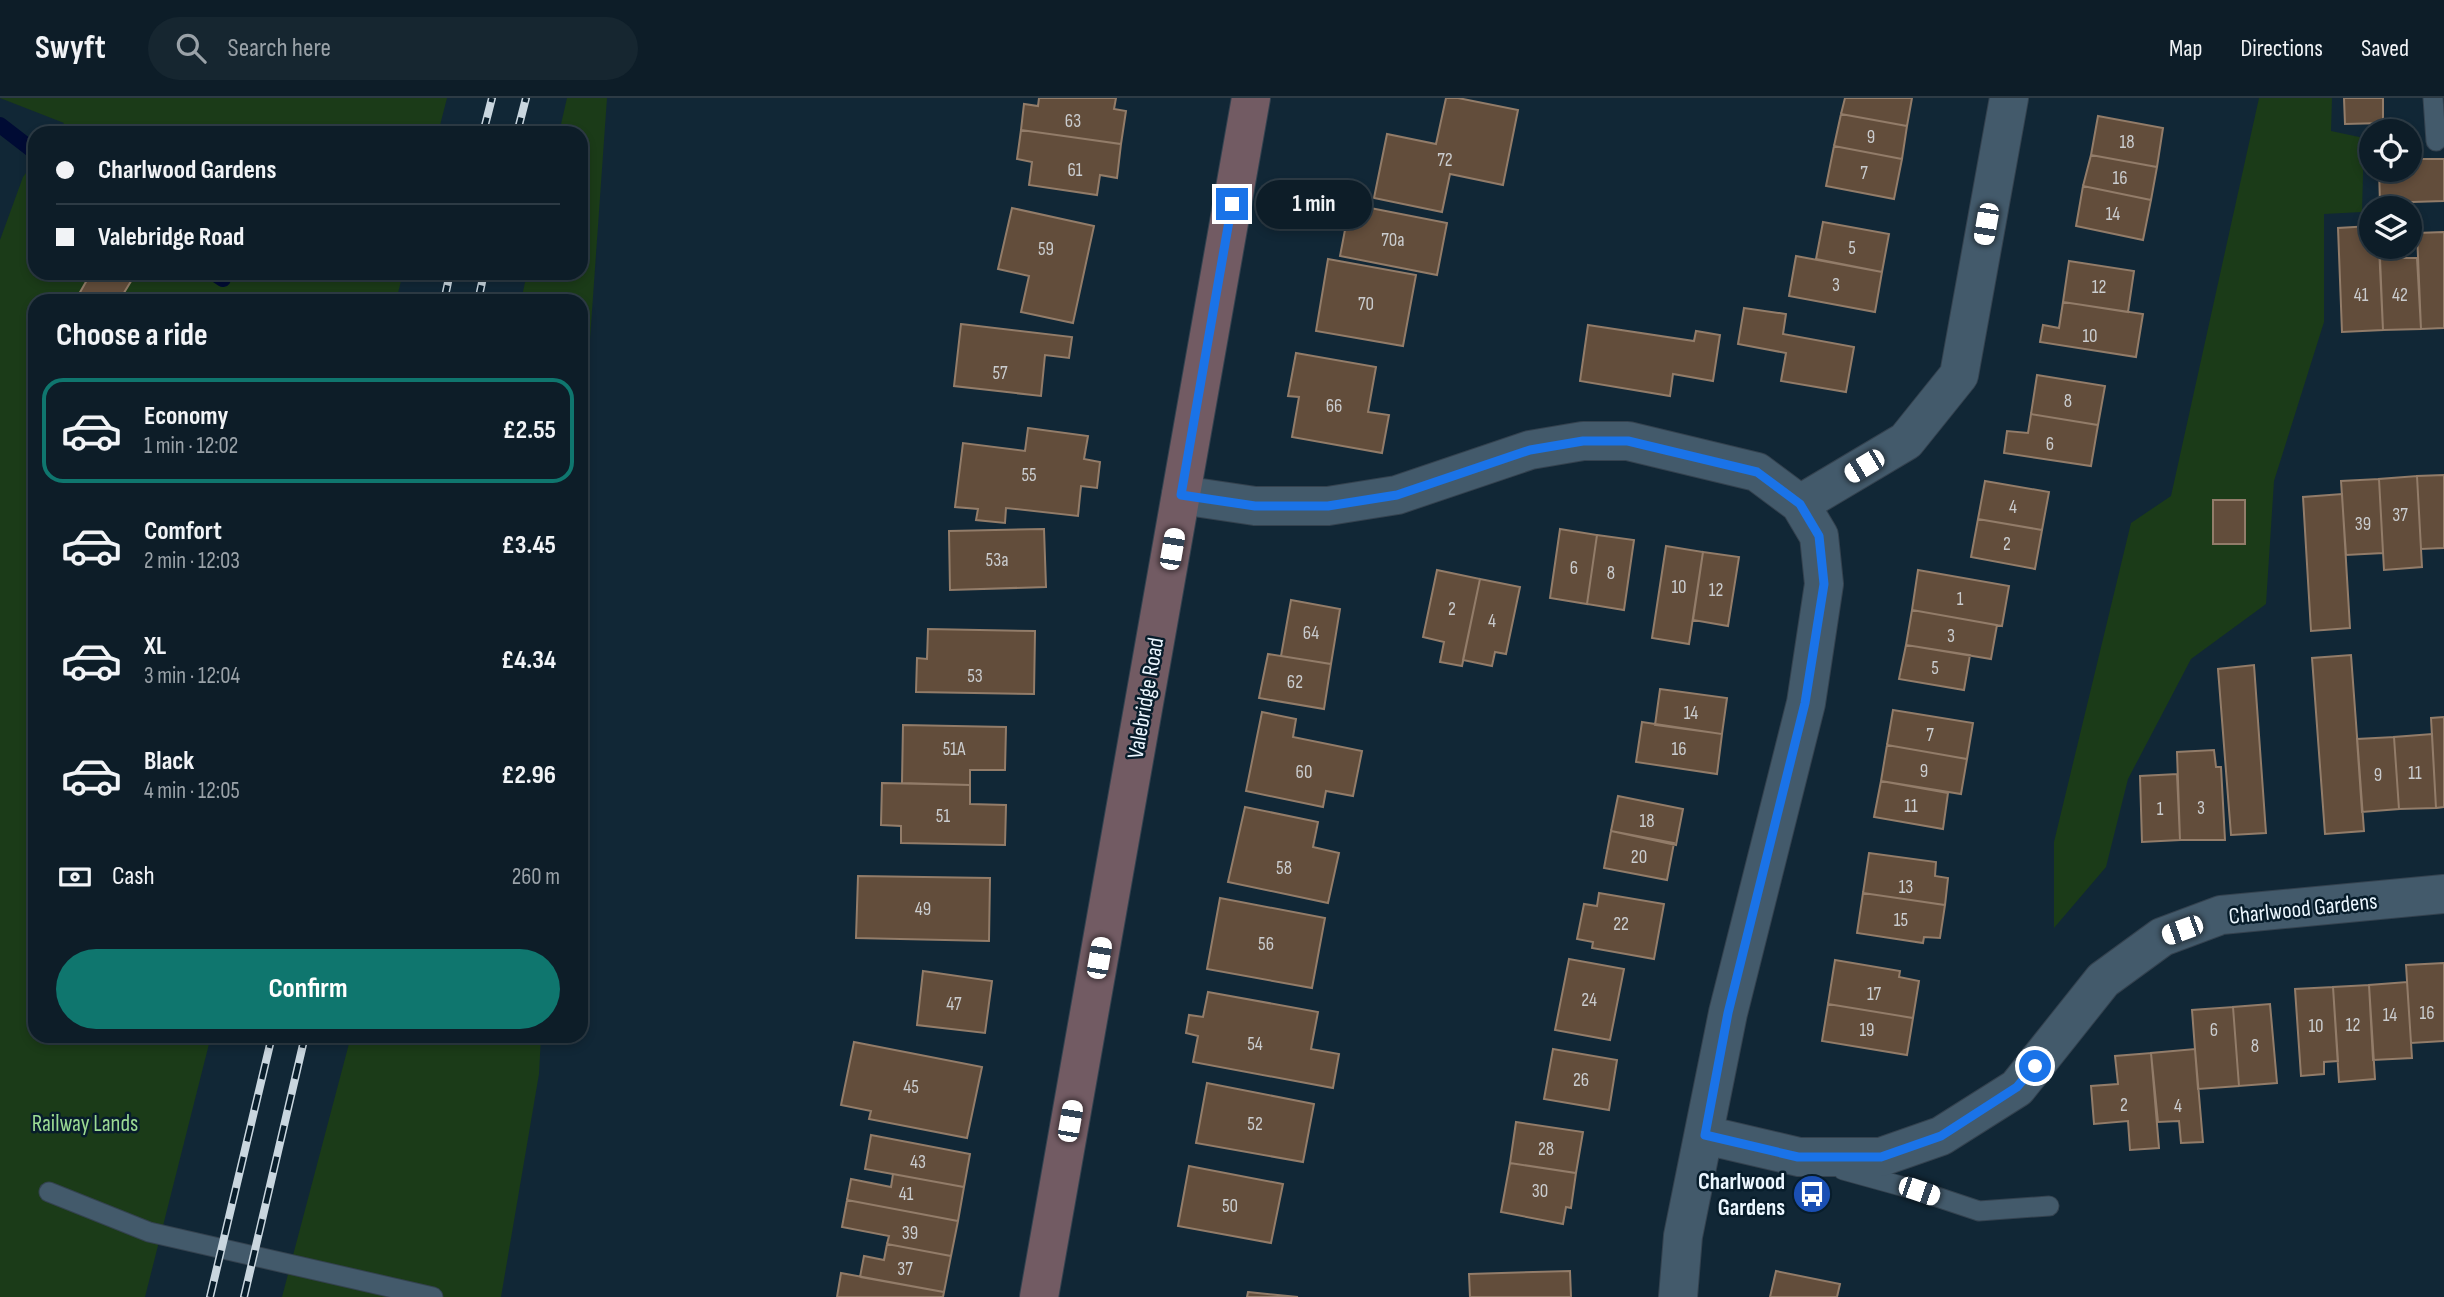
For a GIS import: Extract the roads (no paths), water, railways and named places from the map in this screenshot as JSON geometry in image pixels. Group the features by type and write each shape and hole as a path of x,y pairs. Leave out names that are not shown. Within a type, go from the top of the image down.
{"street":[{"name":"Valebridge Road","path":"1039,1297 1251,98"},
{"path":"1800,504 1906,441 1959,375 2009,98"},
{"path":"1181,495 1255,506 1328,506 1397,495 1530,450 1583,441 1628,441 1757,472 1800,504 1819,536 1824,584 1805,703 1728,1013 1684,1236 1678,1297"},
{"name":"Charlwood Gardens","path":"1705,1135 1798,1157 1881,1157 1941,1136 2017,1087 2103,980 2162,937 2221,915 2444,894"}],"lane":[{"path":"2433,98 2435,141"},
{"path":"1798,1157 1979,1211 2049,1206"},
{"path":"49,1192 149,1233 433,1297"}],"waterway":[{"path":"0,125 28,147"}],"railway":[{"path":"485,126 492,98"},
{"path":"519,126 526,98"},
{"path":"446,294 448,280"},
{"path":"480,294 482,280"},
{"path":"210,1297 270,1043"},
{"path":"244,1297 303,1043"}],"place":[{"name":"Charlwood Gardens","path":"1812,1194"}],"park label":[{"name":"Railway Lands","path":"85,1123"}]}
